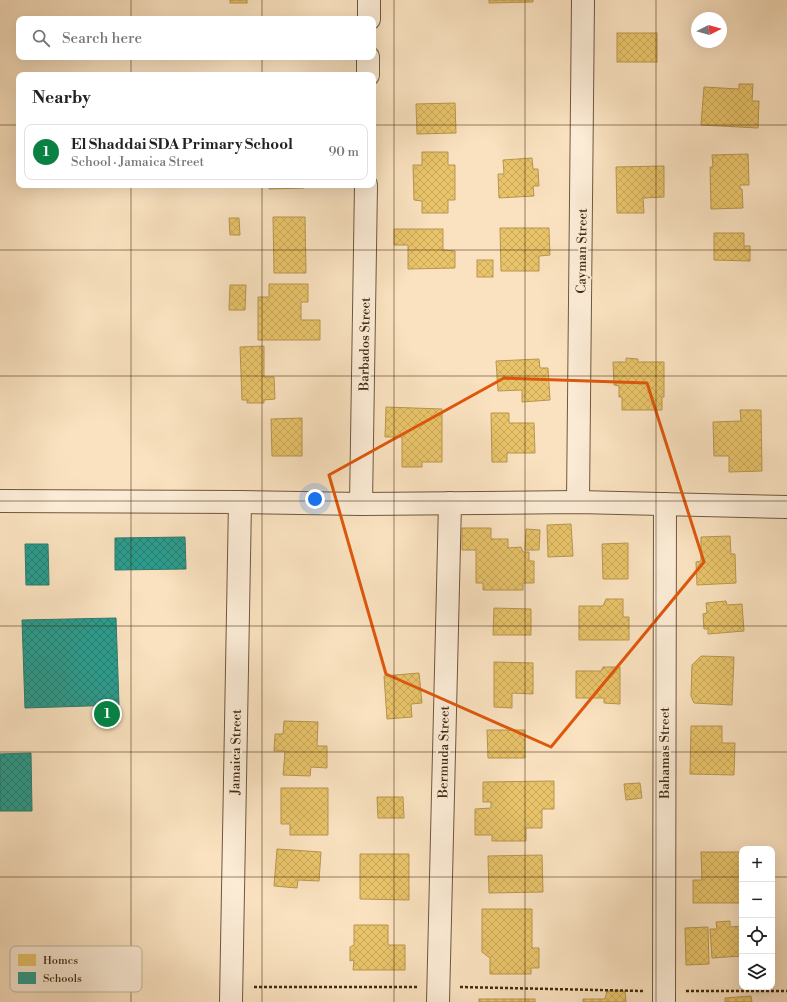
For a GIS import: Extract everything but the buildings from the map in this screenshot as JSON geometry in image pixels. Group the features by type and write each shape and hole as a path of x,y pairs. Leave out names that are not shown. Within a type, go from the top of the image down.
{"street":[{"path":"369,0 369,16"},
{"name":"Cayman Street","path":"578,502 583,0"},
{"path":"368,60 368,72"},
{"name":"Barbados Street","path":"361,504 366,188"},
{"path":"0,500 361,504 578,502 787,507"},
{"name":"Jamaica Street","path":"231,995 240,502"},
{"name":"Bermuda Street","path":"438,994 450,503"},
{"name":"Bahamas Street","path":"664,997 665,504"}],"path":[{"path":"231,995 438,994 664,997 787,991"}],"highlighted area":[{"path":"504,378 647,383 704,562 551,747 386,674 329,475"}],"place":[{"name":"El Shaddai SDA Primary School","path":"107,714"}]}
